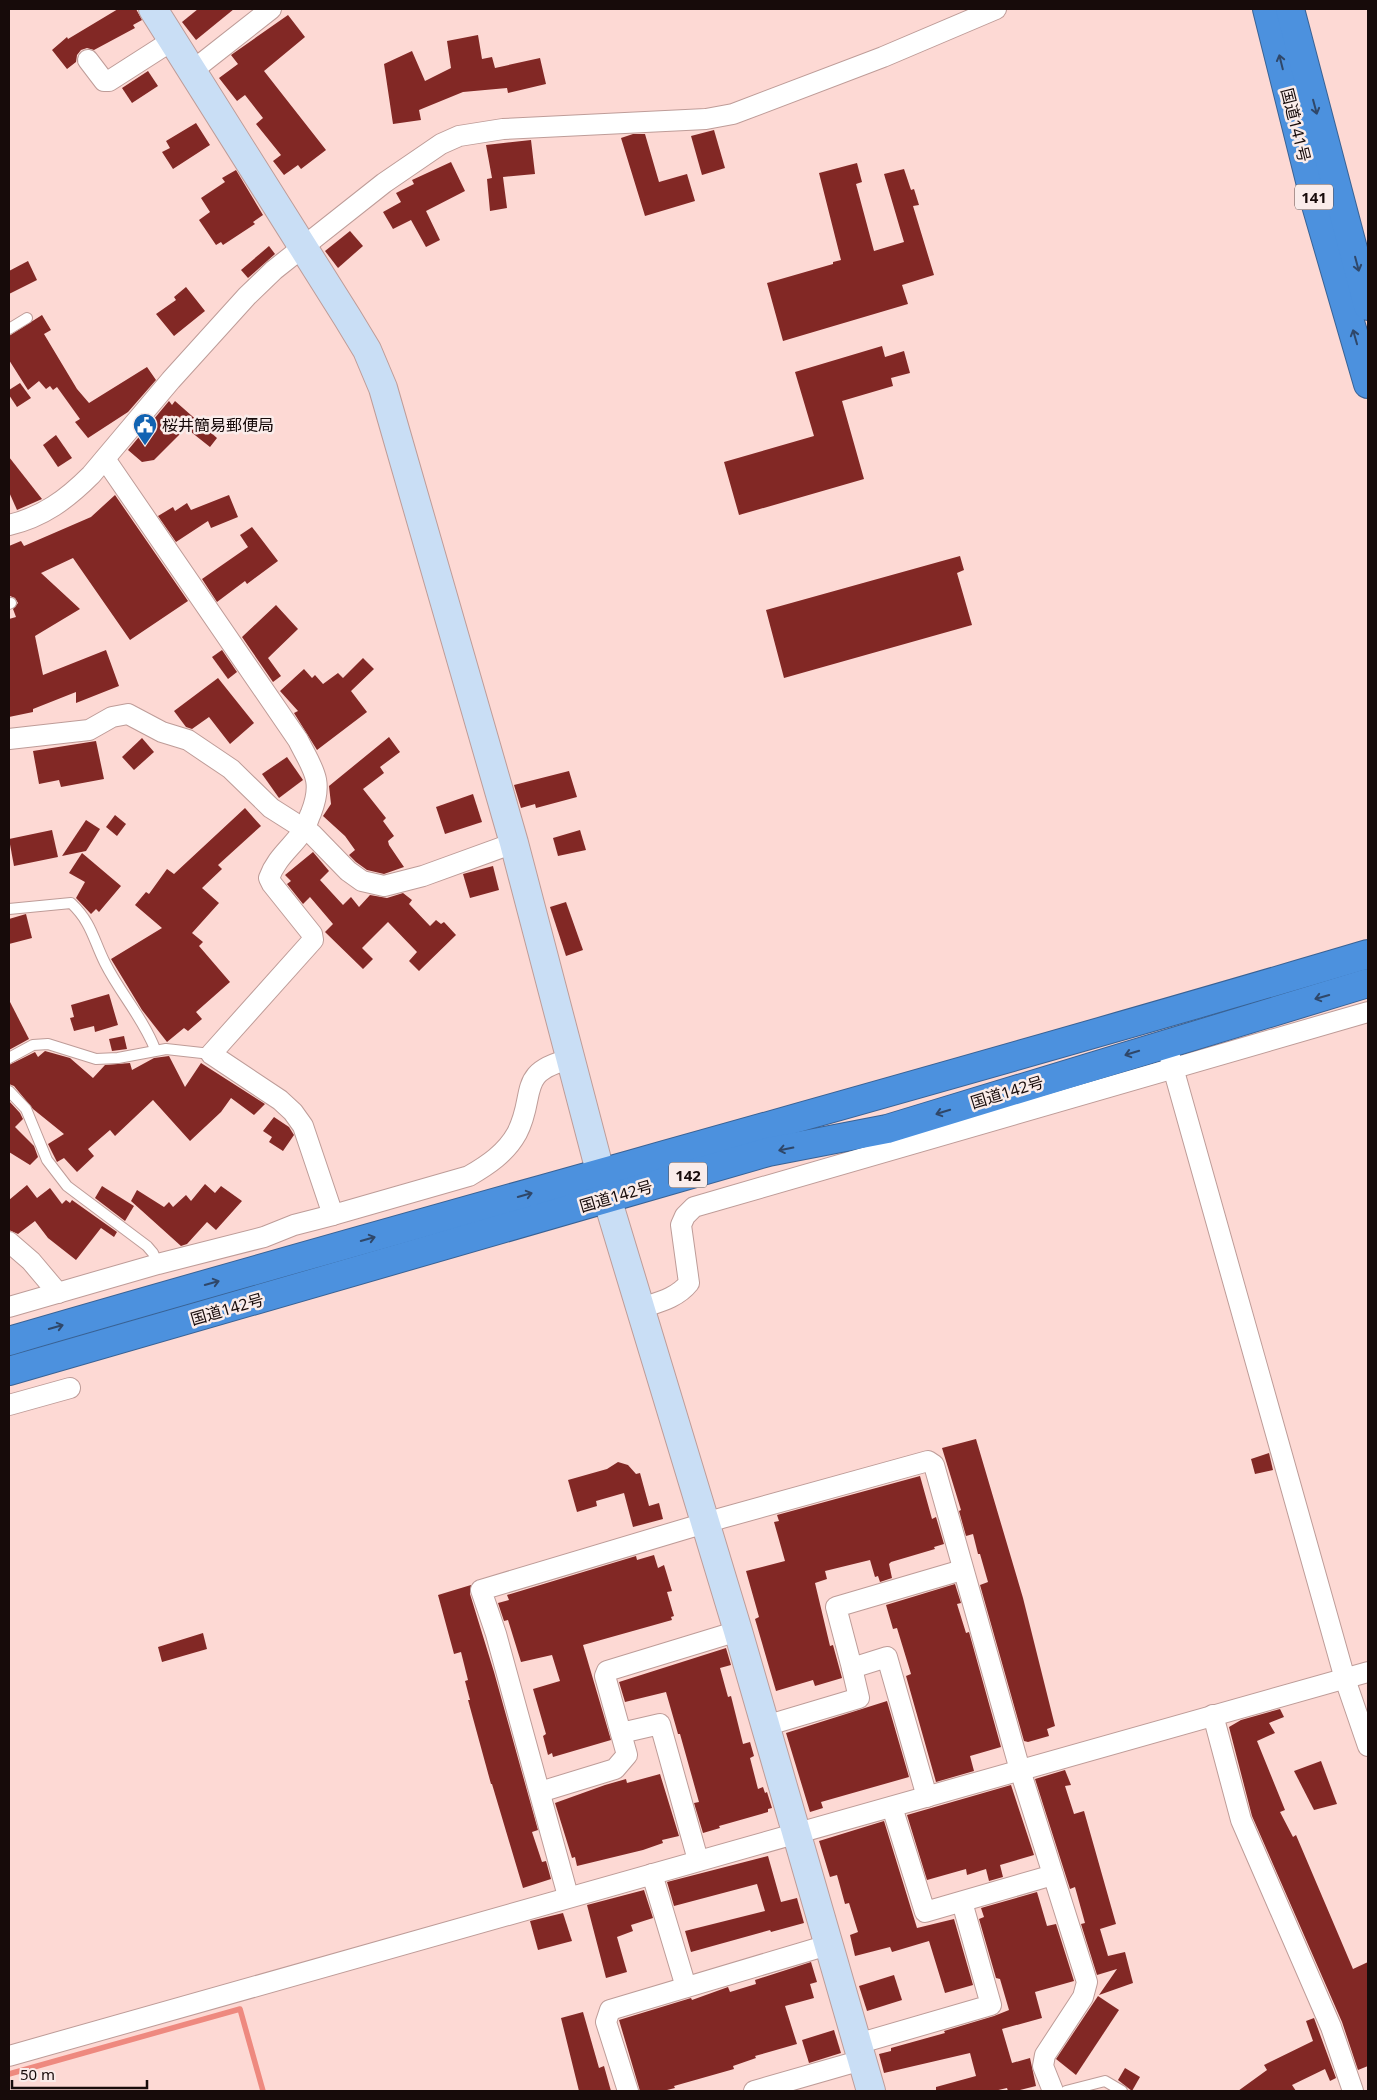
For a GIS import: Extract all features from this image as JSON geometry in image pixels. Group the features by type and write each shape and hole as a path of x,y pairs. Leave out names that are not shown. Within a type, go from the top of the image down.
{"highway":[{"name":"国道141号","path":"1267,9 1316,205 1368,384"},
{"name":"国道141号","path":"1290,9 1368,306"},
{"name":"国道142号","path":"9,1371 1158,1016 1368,954"},
{"name":"国道142号","path":"9,1341 604,1186 887,1129 1170,1056 1368,983"}],"street":[{"path":"153,9 367,350 383,388 514,843 604,1186 738,1631 794,1833 871,2091"},
{"path":"192,71 271,9"},
{"path":"9,525 40,515 72,494 105,459 171,380 247,296 274,270 384,183 441,144 459,136 503,129 697,120 733,114 883,57 996,9"},
{"path":"88,60 104,81 109,81 173,40"},
{"path":"105,459 298,740 315,774 319,788 304,830 278,861 269,878 312,934 313,940 210,1054 280,1100 293,1112 302,1126 333,1215"},
{"path":"9,739 89,730 112,718 128,714 162,732 188,740 204,750 231,769 271,808 312,834 348,871 362,881 384,886 423,876 514,843"},
{"path":"640,1308 670,1298 682,1291 689,1282 681,1225 685,1216 694,1206 1170,1056 1368,1012"},
{"path":"1170,1056 1345,1679 1368,1746"},
{"path":"9,1307 158,1264 264,1237 294,1225 469,1176 488,1165 507,1147 516,1133 535,1076 544,1067 571,1059"},
{"path":"9,1242 31,1261 58,1293"},
{"path":"9,1405 70,1388"},
{"path":"568,1896 540,1792 481,1590 705,1524 928,1462 934,1465 962,1570 1020,1770 1086,1982 1083,1996 1045,2055 1043,2066 1053,2091"},
{"path":"765,1726 859,1698 836,1607 962,1570"},
{"path":"540,1792 615,1769 627,1755 605,1676 607,1671 738,1631"},
{"path":"852,1668 887,1657 927,1796"},
{"path":"9,2056 246,1991 568,1896 892,1807 1368,1672"},
{"path":"1213,1715 1240,1820 1331,2027 1353,2091"},
{"path":"621,1733 660,1724 698,1860"},
{"path":"892,1807 925,1912 1053,1875"},
{"path":"652,1874 686,1987"},
{"path":"754,2091 991,2005 962,1902"},
{"path":"628,2091 606,2022 610,2010 828,1945"}],"lane":[{"path":"9,329 27,318"},
{"path":"9,909 62,902 71,903 80,911 93,931 104,962 148,1032 155,1050"},
{"path":"9,1058 33,1045 48,1044 80,1056 96,1059 118,1058 155,1050 210,1054"},
{"path":"9,1091 26,1108 47,1160 67,1186 147,1246 158,1264"},
{"path":"1066,2091 1105,2081 1122,2091"}],"building":[{"path":"118,9 136,9 142,20 133,25 135,28 94,50 87,48 81,50 77,55 76,62 67,69 52,50 67,37 68,39"},
{"path":"198,9 234,9 196,40 182,22"},
{"path":"288,15 305,37 264,71 326,150 301,169 298,165 284,175 273,161 281,155 256,124 263,118 245,95 237,101 219,78 238,64 231,55"},
{"path":"478,35 482,59 492,57 495,68 540,58 546,84 508,93 507,88 463,92 419,110 421,120 393,124 384,64 412,51 425,81 451,68 447,41"},
{"path":"148,71 158,86 132,103 122,88"},
{"path":"196,123 210,145 173,169 162,152 170,148 166,141"},
{"path":"714,130 725,168 702,175 691,136"},
{"path":"633,134 645,134 659,182 687,174 695,201 645,216 621,138"},
{"path":"531,140 535,174 503,177 507,208 490,211 487,179 492,178 486,145"},
{"path":"451,162 465,191 426,211 440,240 426,247 411,220 393,229 383,212 401,202 396,193 414,184 412,180"},
{"path":"857,163 862,182 856,184 874,251 904,242 884,174 904,169 911,190 914,189 919,205 913,206 934,275 902,285 908,304 783,341 767,283 841,260 819,173"},
{"path":"236,170 263,215 253,222 255,224 223,245 221,242 216,245 199,220 210,212 201,198 225,182 222,178"},
{"path":"350,231 363,246 338,268 325,251"},
{"path":"269,246 275,254 248,278 241,270"},
{"path":"28,261 37,280 9,294 9,271"},
{"path":"186,287 205,311 174,336 156,314 176,300 174,297"},
{"path":"42,315 51,330 44,334 77,389 89,403 147,367 156,380 128,412 88,438 75,422 80,419 57,387 53,390 50,386 46,389 39,381 28,390 9,360 9,336"},
{"path":"882,346 885,357 904,351 910,373 891,378 893,386 842,401 864,479 739,515 724,462 814,436 795,372"},
{"path":"20,383 31,398 17,407 9,395 9,390"},
{"path":"169,401 172,405 175,401 217,438 210,447 186,428 154,460 142,462 128,450"},
{"path":"56,435 72,458 58,467 43,445"},
{"path":"9,457 42,499 17,510 9,492"},
{"path":"115,495 188,601 130,640 73,558 41,573 80,609 35,636 43,675 106,650 119,686 76,703 76,692 33,709 33,712 9,717 9,619 16,617 13,609 18,603 9,594 9,546 21,541 24,546 91,517"},
{"path":"229,495 238,517 211,528 208,521 176,542 158,516 173,507 175,511 187,503 191,510"},
{"path":"252,527 278,561 247,584 245,581 217,602 202,579 248,547 240,535"},
{"path":"960,556 964,570 957,573 972,625 784,678 766,610"},
{"path":"276,605 298,629 268,658 281,676 273,682 242,637"},
{"path":"222,650 237,672 228,679 212,657"},
{"path":"363,658 374,669 351,691 367,712 317,750 294,713 298,711 280,691 304,669 312,678 315,675 323,684 338,673 343,678"},
{"path":"218,678 254,723 230,744 209,717 192,729 186,727 174,711"},
{"path":"389,737 400,752 380,767 384,773 363,789 386,818 383,821 394,836 388,841 389,845 404,867 384,874 367,870 356,862 349,855 355,850 345,836 323,816 331,804 329,786"},
{"path":"142,738 154,752 134,770 122,757"},
{"path":"96,741 104,779 61,787 59,780 39,784 33,751"},
{"path":"287,757 303,780 279,798 262,774"},
{"path":"569,771 577,797 536,808 535,804 521,808 514,785"},
{"path":"473,794 482,822 445,834 436,807"},
{"path":"245,808 261,826 218,865 222,869 202,888 219,903 192,933 203,942 199,946 230,982 196,1012 202,1019 188,1031 184,1028 167,1042 142,1010 111,959 162,928 135,905 146,892 149,894 167,869 174,874"},
{"path":"115,815 126,824 117,836 106,827"},
{"path":"86,820 100,829 86,851 62,856"},
{"path":"52,830 58,857 14,866 9,839"},
{"path":"580,830 586,850 558,856 553,838"},
{"path":"313,852 329,871 320,880 343,905 351,897 359,907 370,895 387,898 403,893 412,900 409,904 430,926 436,920 441,924 444,922 456,935 419,971 409,961 417,952 388,922 362,948 373,959 363,969 325,932 333,924 310,897 303,904 287,884 291,881 285,875"},
{"path":"82,853 121,886 99,912 96,909 91,914 76,898 85,882 69,873"},
{"path":"493,866 499,890 470,898 463,874"},
{"path":"566,902 583,950 566,956 550,907"},
{"path":"26,914 32,938 9,944 9,919"},
{"path":"109,994 118,1025 95,1032 94,1026 74,1031 70,1018 74,1017 71,1005"},
{"path":"9,1000 29,1039 9,1050"},
{"path":"124,1036 127,1049 112,1051 109,1039"},
{"path":"45,1051 70,1058 93,1078 105,1065 130,1063 132,1070 154,1058 169,1056 185,1087 201,1063 265,1104 254,1115 231,1098 221,1112 190,1141 153,1100 115,1136 110,1130 88,1149 94,1156 77,1172 64,1158 57,1162 48,1144 64,1134 33,1109 14,1086 9,1084 9,1065 35,1052 38,1057"},
{"path":"9,1101 23,1119 15,1127 34,1146 38,1157 30,1165 9,1152"},
{"path":"274,1117 289,1127 294,1135 283,1151 269,1142 272,1137 263,1131"},
{"path":"205,1184 215,1193 221,1186 242,1201 216,1230 207,1222 187,1244 181,1246 131,1201 137,1190 164,1207 169,1202 173,1207 186,1195 191,1201"},
{"path":"27,1185 37,1198 50,1188 62,1204 66,1200 70,1203 72,1200 117,1232 114,1237 101,1228 76,1260 48,1238 35,1221 18,1234 9,1230 9,1200"},
{"path":"102,1186 134,1206 125,1221 95,1198"},
{"path":"976,1439 1023,1598 1055,1726 1047,1729 1049,1736 1028,1742 1024,1741 980,1585 988,1582 980,1554 978,1554 973,1534 966,1536 959,1511 961,1510 942,1448"},
{"path":"1269,1453 1273,1470 1255,1474 1251,1459"},
{"path":"618,1462 628,1465 636,1474 640,1473 649,1506 659,1503 663,1519 633,1527 624,1493 596,1501 597,1506 577,1512 568,1480 607,1469"},
{"path":"920,1476 932,1519 936,1517 944,1544 934,1547 935,1549 891,1562 889,1564 892,1578 880,1582 878,1576 875,1577 870,1560 825,1571 827,1579 815,1583 830,1646 833,1645 842,1678 815,1686 813,1680 776,1691 755,1619 759,1617 746,1571 785,1561 774,1522 779,1521 777,1515"},
{"path":"654,1555 658,1568 664,1565 672,1591 667,1592 674,1616 671,1617 672,1620 583,1645 611,1740 553,1757 552,1753 548,1755 543,1736 546,1734 533,1689 560,1681 552,1655 521,1662 508,1620 504,1621 498,1603 509,1600 507,1595 636,1556 637,1560"},
{"path":"955,1584 961,1603 957,1604 966,1633 969,1632 1001,1747 970,1756 974,1771 936,1782 906,1676 911,1674 897,1628 893,1629 886,1605"},
{"path":"471,1585 470,1594 538,1830 532,1832 542,1862 546,1861 551,1879 523,1888 491,1784 468,1700 470,1700 465,1681 468,1680 461,1652 454,1654 438,1595"},
{"path":"203,1633 207,1649 162,1662 158,1647"},
{"path":"726,1648 731,1665 720,1668 728,1697 731,1696 743,1744 750,1742 754,1756 750,1758 758,1789 763,1787 765,1793 767,1792 772,1808 768,1809 768,1812 719,1826 720,1828 703,1833 694,1803 699,1802 666,1692 625,1702 619,1682"},
{"path":"887,1701 909,1777 821,1802 823,1808 810,1812 786,1733"},
{"path":"1280,1709 1284,1717 1269,1723 1275,1733 1257,1741 1285,1810 1280,1812 1293,1837 1296,1835 1353,1969 1368,1962 1368,2066 1358,2070 1342,2022 1252,1816 1229,1727 1241,1720"},
{"path":"1321,1761 1337,1804 1314,1810 1294,1771"},
{"path":"1065,1770 1071,1785 1065,1786 1074,1814 1084,1811 1116,1924 1100,1929 1108,1956 1125,1952 1133,1983 1099,1995 1117,1969 1097,1975 1081,1924 1085,1923 1075,1887 1070,1889 1035,1779"},
{"path":"660,1774 679,1836 662,1840 663,1843 643,1850 577,1866 575,1857 572,1858 555,1803 626,1779 627,1783"},
{"path":"1011,1785 1034,1855 1000,1865 1003,1877 989,1881 986,1869 967,1875 966,1869 927,1880 907,1815"},
{"path":"884,1821 917,1928 954,1919 973,1985 945,1993 929,1941 892,1952 890,1947 855,1956 850,1935 858,1932 849,1903 845,1904 837,1875 830,1877 819,1841"},
{"path":"768,1856 781,1902 797,1898 804,1923 771,1932 770,1930 691,1952 685,1931 765,1911 757,1884 674,1906 667,1882"},
{"path":"644,1890 653,1918 631,1925 633,1931 617,1937 627,1972 606,1978 587,1905"},
{"path":"1037,1892 1047,1926 1056,1924 1074,1981 1035,1992 1042,2018 1002,2029 1012,2063 1030,2058 1036,2086 1016,2091 1008,2091 1007,2088 994,2091 936,2091 936,2087 976,2076 970,2053 884,2073 879,2054 891,2051 891,2048 945,2033 944,2031 1009,2010 1000,1979 996,1978 979,1919 984,1917 981,1908"},
{"path":"563,1913 572,1941 538,1950 530,1921"},
{"path":"811,1962 817,1982 810,1984 814,1998 785,2006 797,2044 755,2056 756,2058 733,2066 734,2069 674,2086 675,2088 663,2091 640,2091 619,2020 691,1998 692,2000 728,1987 730,1992 756,1984 755,1980"},
{"path":"894,1975 902,2000 867,2011 859,1986"},
{"path":"1098,1996 1119,2010 1076,2075 1056,2059"},
{"path":"583,2012 599,2068 604,2066 611,2091 579,2091 561,2018"},
{"path":"1314,2018 1336,2078 1330,2081 1325,2069 1292,2085 1296,2091 1238,2091 1267,2070 1264,2065 1313,2041 1306,2021"},
{"path":"834,2030 841,2053 809,2063 802,2040"},
{"path":"1125,2068 1140,2077 1132,2091 1118,2080"}],"waterway":[{"path":"9,2074 240,2009 263,2091"}],"place":[{"name":"桜井簡易郵便局","path":"145,446"}]}
